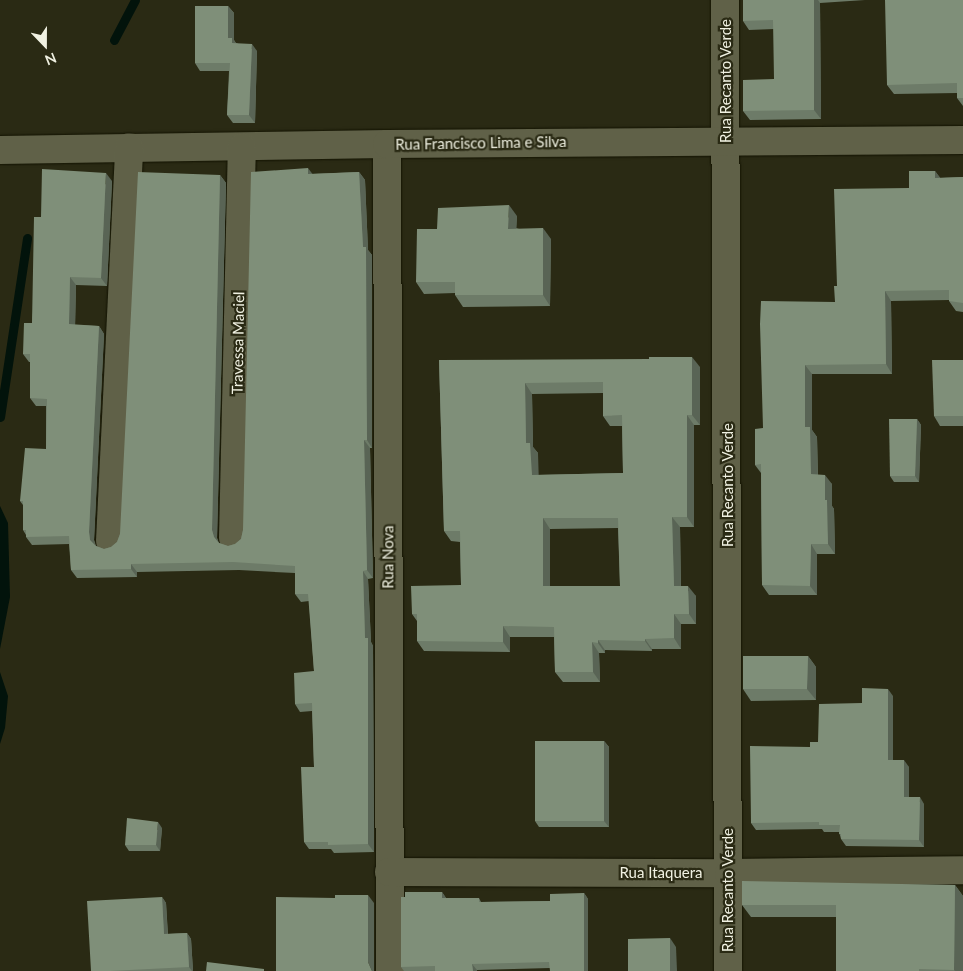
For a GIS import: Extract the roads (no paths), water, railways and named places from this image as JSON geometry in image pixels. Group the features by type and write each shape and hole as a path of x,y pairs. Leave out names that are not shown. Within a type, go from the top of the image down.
{"street":[{"name":"Rua Recanto Verde","path":"725,0 728,971"},
{"name":"Rua Francisco Lima e Silva","path":"0,150 726,140 963,140"},
{"name":"Rua Nova","path":"387,144 390,971"},
{"path":"110,541 129,147"},
{"name":"Travessa Maciel","path":"233,538 242,147"},
{"name":"Rua Itaquera","path":"389,872 728,873 963,870"}],"waterway":[{"path":"114,40 135,0"},
{"path":"0,417 27,238"}]}
